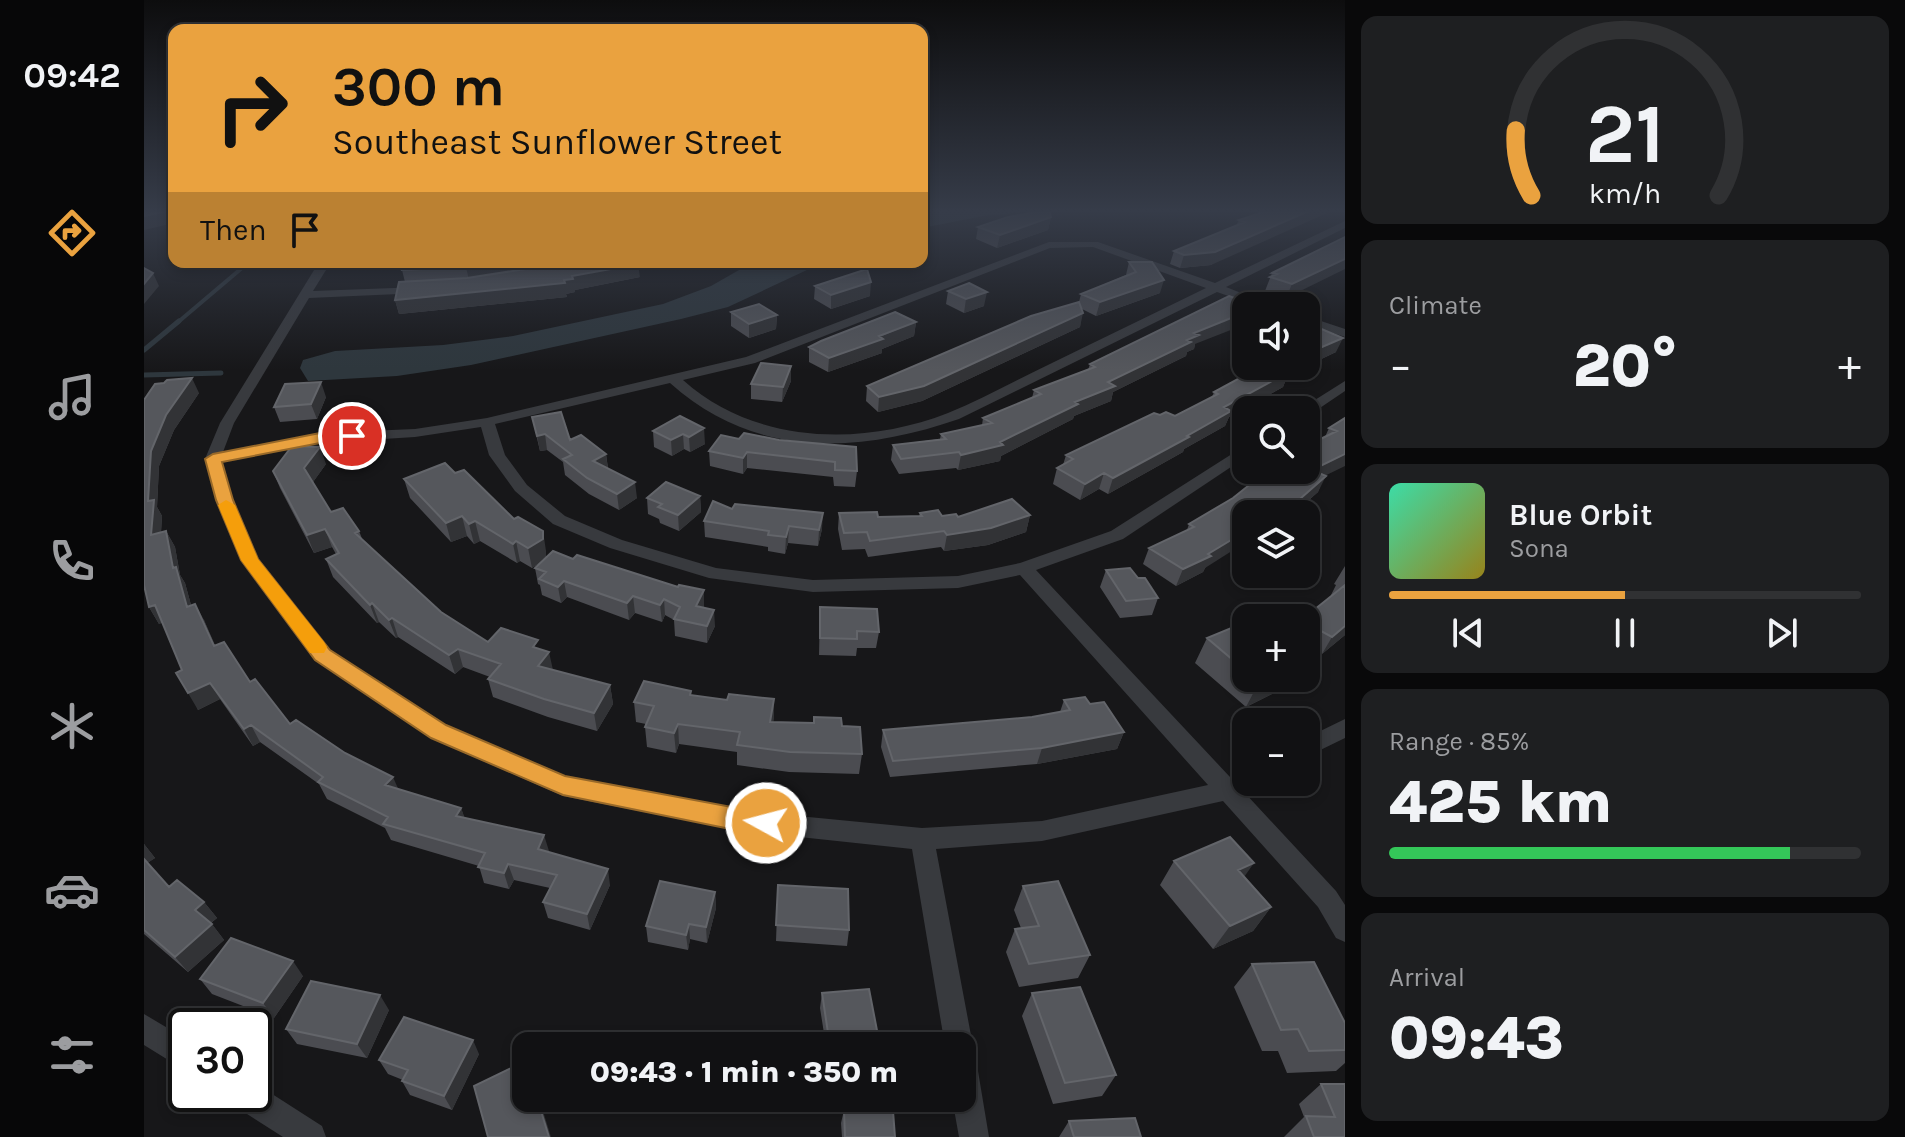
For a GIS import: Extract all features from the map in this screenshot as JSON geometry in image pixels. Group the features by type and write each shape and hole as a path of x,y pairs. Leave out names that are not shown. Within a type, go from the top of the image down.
{"street":[{"path":"213,459 320,438 415,433 487,422 750,360 1002,263"},
{"path":"1146,263 1232,294"},
{"path":"673,378 706,406 746,424 796,437 885,436 919,429 954,416 1266,263"},
{"path":"321,268 227,423 213,459 224,500 250,560 323,655 439,732 563,786 735,820 922,839 1042,831 1232,787"},
{"path":"305,295 438,288"},
{"path":"1320,325 1345,333"},
{"path":"1320,402 1345,385"},
{"path":"487,422 497,455 521,488 559,520 616,544 715,574 813,586 958,582 1024,568 1117,535 1232,459"},
{"path":"1024,568 1327,899 1345,929"},
{"path":"1320,741 1345,728"},
{"path":"922,839 956,1032"},
{"path":"144,1028 168,1044"},
{"path":"272,1112 311,1137"},
{"path":"970,1112 974,1137"}],"shaded area":[{"path":"742,268 811,268 728,307 471,365 397,376 308,381 300,368 303,360 335,351 443,345 513,336 663,304 711,286"}],"building":[{"path":"1130,263 1153,263 1164,280 1100,302 1081,294 1136,272"},
{"path":"1292,263 1336,263 1292,284 1270,277 1277,274 1272,273"},
{"path":"144,268 153,273 144,284"},
{"path":"402,268 445,268 402,270"},
{"path":"532,268 616,268 572,276 573,279 564,280 565,283 395,300 399,282 467,278"},
{"path":"867,269 871,282 831,295 815,286"},
{"path":"969,283 987,292 966,299 948,291"},
{"path":"1232,297 1232,318 1194,333 1199,335 1187,340 1191,342 1108,382 1115,386 1075,402 1078,404 1000,442 1003,445 961,455 959,452 901,459 893,445 946,439 941,434 992,423 983,418 1041,394 1034,390 1095,367 1090,364"},
{"path":"1079,302 1083,313 924,386 879,397 867,386 1031,316"},
{"path":"759,304 777,315 749,324 731,312"},
{"path":"895,312 916,322 879,336 883,339 829,358 809,347 821,341"},
{"path":"1320,328 1343,338 1320,348"},
{"path":"761,363 791,366 783,387 751,384"},
{"path":"192,378 166,415 151,451 148,501 154,500 151,535 166,531 173,568 176,567 187,607 195,604 214,646 224,642 250,682 255,679 290,724 296,720 345,753 393,777 385,785 461,808 456,816 544,835 538,849 608,869 587,914 543,902 557,875 508,864 504,873 478,867 485,853 383,824 388,817 318,782 323,777 251,725 244,729 210,683 188,693 176,673 182,670 155,605 149,607 144,585 144,400 155,384"},
{"path":"1236,380 1274,380 1244,396 1232,396 1232,403 1224,407 1231,411 1113,478 1104,473 1085,484 1057,468 1073,459 1066,455 1154,413 1160,415 1166,412 1175,416 1218,394 1214,392"},
{"path":"321,382 311,404 274,407 285,384"},
{"path":"561,412 570,440 581,435 606,454 593,461 635,482 617,494 587,478 563,459 572,455 545,434 537,436 532,417"},
{"path":"680,416 704,428 689,437 683,434 671,440 653,431"},
{"path":"1345,418 1345,454 1320,466 1320,439 1337,431 1329,428"},
{"path":"744,433 779,440 856,447 857,471 835,470 835,462 747,452 743,458 709,451 721,435 739,439"},
{"path":"292,446 320,447 304,468 331,512 343,508 359,531 355,533 441,612 488,642 501,628 538,640 533,647 549,652 538,666 610,685 594,713 488,679 501,664 458,649 449,655 392,618 389,620 372,603 370,605 326,559 339,553 325,529 307,535 273,471"},
{"path":"445,463 455,473 464,470 514,519 518,517 543,531 543,539 528,548 516,541 513,544 475,521 469,524 462,516 446,523 404,479"},
{"path":"666,482 700,496 678,515 658,507 662,504 647,498"},
{"path":"1250,484 1317,484 1299,500 1232,500 1232,539 1208,554 1211,556 1183,569 1149,548 1194,527 1189,524"},
{"path":"1012,499 1030,515 991,528 947,535 944,531 870,541 867,532 844,533 839,513 877,512 878,517 922,516 920,513 938,510 942,516 956,514 958,517"},
{"path":"713,501 732,509 735,504 823,513 819,530 789,526 786,537 768,535 769,531 704,521"},
{"path":"553,551 573,559 577,555 678,587 704,590 696,606 714,610 707,626 674,619 680,607 664,599 660,605 633,596 627,603 564,581 558,587 539,579 546,572 535,568"},
{"path":"1130,568 1138,578 1145,578 1158,598 1126,601 1106,570"},
{"path":"1345,585 1345,626 1332,637 1320,631 1320,605"},
{"path":"820,607 877,609 879,632 857,631 857,639 820,638"},
{"path":"1232,628 1232,659 1207,638"},
{"path":"644,681 691,691 690,695 727,700 729,694 774,699 770,722 814,723 814,717 841,718 842,726 860,727 862,754 790,752 737,745 740,732 678,724 674,733 645,727 654,706 634,702"},
{"path":"1085,697 1090,704 1104,702 1124,732 1042,748 893,761 883,730 1032,717 1070,710 1064,700"},
{"path":"1230,837 1254,863 1238,870 1271,907 1230,926 1174,861"},
{"path":"144,859 169,887 177,880 204,902 195,910 212,924 175,957 144,930"},
{"path":"660,881 715,892 706,927 689,924 686,935 646,926"},
{"path":"1058,881 1090,955 1029,964 1015,929 1039,926 1023,886"},
{"path":"778,885 848,889 849,930 776,925"},
{"path":"231,938 293,961 263,1003 200,979"},
{"path":"1314,962 1345,1023 1345,1050 1309,1051 1298,1029 1281,1030 1252,964"},
{"path":"311,981 380,995 357,1044 286,1029"},
{"path":"1080,987 1116,1075 1065,1083 1032,993"},
{"path":"869,989 877,1032 828,1032 822,993"},
{"path":"404,1017 473,1040 444,1096 402,1081 408,1070 379,1060"},
{"path":"512,1068 512,1112 541,1112 549,1137 488,1137 474,1086"},
{"path":"1321,1084 1345,1084 1345,1137 1314,1137 1306,1116 1335,1117"},
{"path":"844,1112 893,1112 895,1137 845,1137"},
{"path":"1135,1118 1141,1137 1074,1137 1069,1121"}],"waterway":[{"path":"177,323 242,268"},
{"path":"144,350 179,321"},
{"path":"144,375 221,373"}],"slow traffic":[{"path":"226,505 250,560 317,647"}],"route":[{"path":"352,436 320,438 213,459 224,500 250,560 323,655 439,732 563,786 735,820 766,823"}]}
